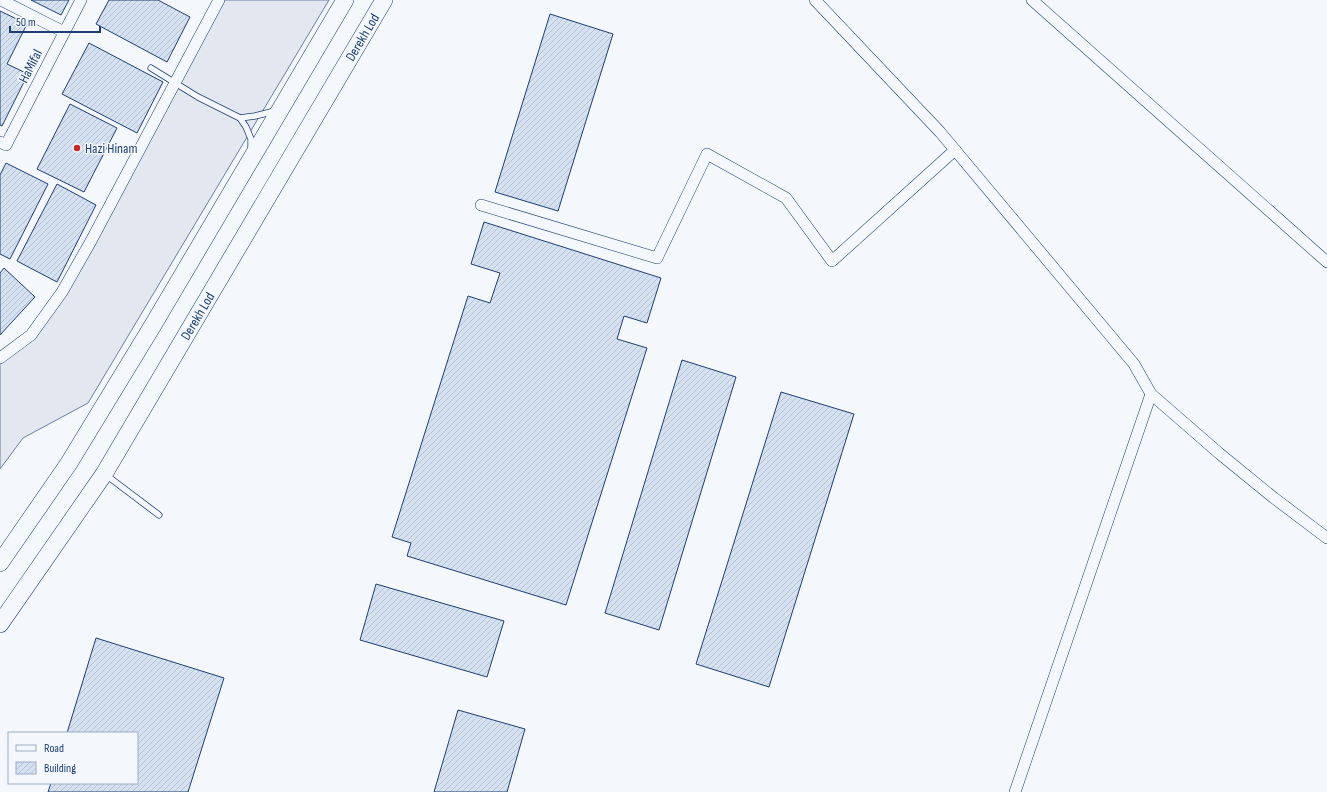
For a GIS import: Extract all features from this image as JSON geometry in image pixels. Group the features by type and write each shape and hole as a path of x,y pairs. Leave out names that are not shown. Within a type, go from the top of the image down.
{"main road":[{"path":"0,563 69,463 346,0"},
{"name":"Derekh Lod","path":"0,624 104,474 384,0"}],"street":[{"path":"1,0 64,32"},
{"name":"HaMifal","path":"3,144 81,0"},
{"path":"0,358 31,335 62,292 91,241 218,0"},
{"path":"815,0 940,132 1134,364 1151,394 1220,454 1274,498 1327,538"},
{"path":"1032,0 1327,262"},
{"path":"480,205 657,258 707,154 786,198 832,261 955,150"},
{"path":"1014,792 1151,394"}],"lane":[{"path":"151,68 198,97 240,118 251,139 252,149 250,161"},
{"path":"240,118 268,113 282,108"},
{"path":"104,474 159,515"}],"shaded area":[{"path":"214,0 329,0 88,403 23,438 0,469 0,353 28,332 58,292"}],"building":[{"path":"31,0 69,0 61,15"},
{"path":"109,0 158,0 190,17 167,62 96,24"},
{"path":"0,11 27,24 7,64 28,74 2,126 0,125"},
{"path":"550,14 613,34 558,211 495,192"},
{"path":"89,43 163,82 137,133 62,94"},
{"name":"Hazi Hinam","path":"70,104 117,128 84,192 37,169"},
{"path":"6,163 48,184 10,259 0,254 0,175"},
{"path":"57,184 96,205 57,282 17,261"},
{"path":"484,222 661,278 647,323 624,316 617,339 647,348 566,605 407,556 411,543 392,537 468,296 490,303 500,273 471,264"},
{"path":"4,268 35,297 0,335 0,273"},
{"path":"682,360 736,377 659,630 605,613"},
{"path":"781,392 854,414 769,687 696,664"},
{"path":"376,584 504,621 487,677 360,640"},
{"path":"96,638 224,678 188,792 48,792 51,784 138,784 138,732 67,732"},
{"path":"458,710 525,729 507,792 434,792"}],"place":[{"name":"Hazi Hinam","path":"77,148"}]}
